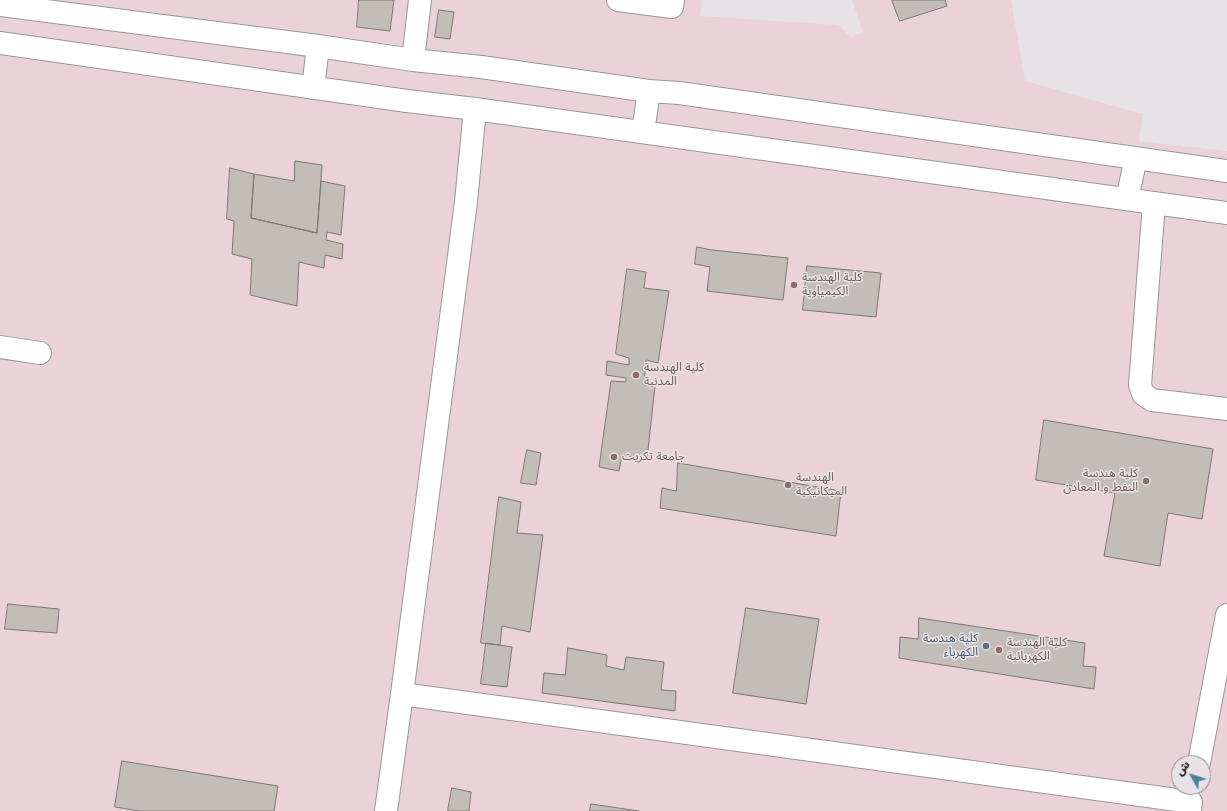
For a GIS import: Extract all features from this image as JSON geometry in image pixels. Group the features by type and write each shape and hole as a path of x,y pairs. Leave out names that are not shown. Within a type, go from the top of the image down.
{"street":[{"path":"413,60 420,0"},
{"path":"618,0 672,7 672,0"},
{"path":"0,5 318,46 413,60 481,67 649,91 679,93 1227,171"},
{"path":"0,43 313,88 1227,213"},
{"path":"313,88 318,46"},
{"path":"643,132 649,91"},
{"path":"386,811 466,202 475,109"},
{"path":"1127,199 1136,158"},
{"path":"1154,203 1140,385 1143,394 1152,400 1227,409"},
{"path":"0,348 40,353"},
{"path":"1201,755 1227,614"},
{"path":"402,694 1192,800"}],"shaded area":[{"name":"جامعة تكريت","path":"0,0 702,0 700,16 838,25 851,37 863,32 852,0 1011,0 1025,81 1143,114 1139,141 1227,151 1227,811 0,811"}],"building":[{"path":"359,0 394,0 390,31 357,27"},
{"path":"892,0 945,0 947,6 900,21"},
{"path":"439,10 454,12 450,39 435,37"},
{"path":"295,161 322,165 317,233 251,218 254,174 294,181"},
{"path":"230,168 254,174 251,218 317,233 321,181 345,186 341,235 327,232 326,240 343,244 342,259 325,255 324,268 299,262 297,306 250,295 252,259 232,254 234,221 227,219"},
{"path":"697,247 788,258 783,300 707,291 710,267 695,264"},
{"path":"807,266 881,273 876,317 803,310"},
{"path":"627,269 646,272 644,288 669,291 658,363 646,360 644,385 655,386 647,459 622,455 619,471 599,467 611,381 626,382 626,378 606,375 607,361 629,365 629,358 616,354"},
{"path":"1044,420 1213,449 1202,519 1168,513 1160,566 1104,556 1115,493 1036,480"},
{"path":"527,450 541,453 536,485 521,483"},
{"path":"678,463 841,491 836,536 660,508 662,488 676,491"},
{"path":"499,497 521,502 517,533 543,535 530,632 502,626 500,645 481,643"},
{"path":"8,604 59,609 57,633 5,629"},
{"path":"746,608 819,619 806,704 733,693"},
{"path":"919,618 1085,643 1083,666 1096,667 1094,689 899,658 900,637 918,639"},
{"path":"486,643 512,647 507,687 481,684"},
{"path":"568,648 607,655 606,666 624,670 626,657 664,662 661,690 676,691 675,711 542,693 544,673 565,675"},
{"path":"122,761 278,786 274,811 139,811 115,807"},
{"path":"452,788 471,792 469,811 448,811"},
{"path":"591,804 639,811 590,811"}],"place":[{"name":"كلية الهندسة الكيمياوية","path":"794,285"},
{"name":"كلية الهندسة المدنية","path":"636,375"},
{"name":"جامعة تكريت","path":"614,457"},
{"name":"كلية هندسة النفط و المعادن","path":"1146,481"},
{"name":"الهندسة الميكانيكية","path":"788,485"},
{"name":"كلية هندسة الكهرباء","path":"986,646"},
{"name":"كلية الهندسة الكهربائية","path":"999,650"}]}
